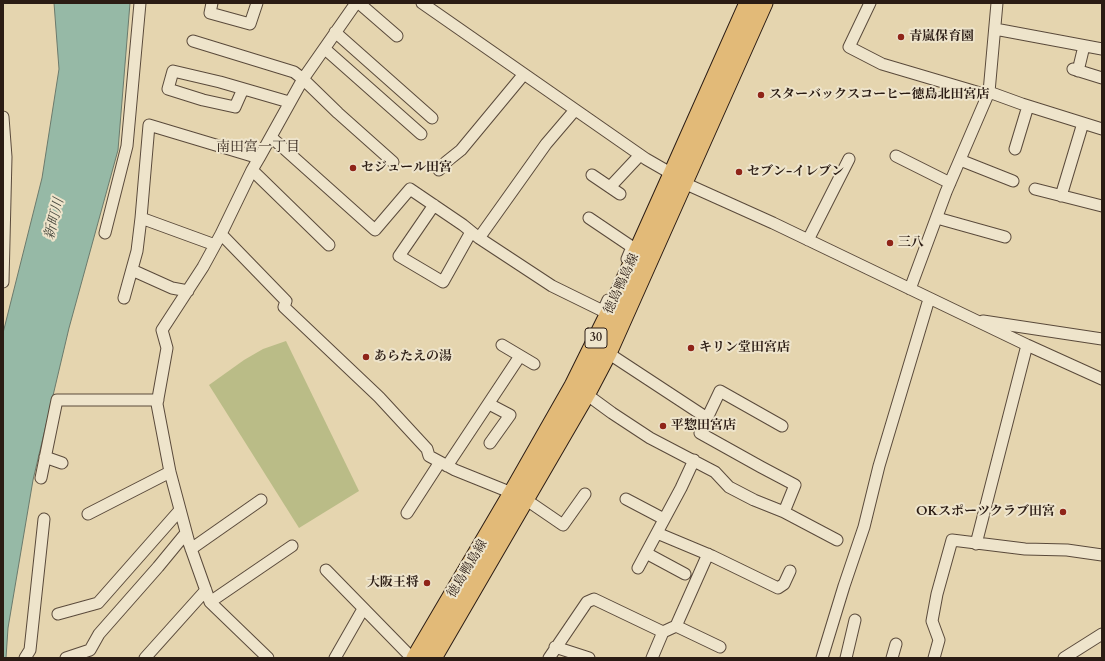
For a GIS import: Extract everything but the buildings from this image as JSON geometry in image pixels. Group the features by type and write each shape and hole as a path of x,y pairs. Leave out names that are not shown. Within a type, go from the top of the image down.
{"main road":[{"name":"徳島鴨島線","path":"580,389 608,353 748,3"},
{"name":"徳島鴨島線","path":"438,656 519,496 580,389 616,299 678,179 764,3"},
{"name":"徳島鴨島線","path":"414,658 519,496"}],"street":[{"path":"105,233 127,146 140,3"},
{"path":"212,3 210,13 250,24 258,3"},
{"path":"268,658 210,602 191,549 170,472 157,404 167,348 162,330 203,267 222,234 252,170 289,102 303,79 356,3"},
{"path":"359,3 397,36"},
{"path":"422,3 640,155 678,179 773,223 1027,346 1102,379"},
{"path":"870,3 848,47 882,64 980,93 989,92 1102,129"},
{"path":"910,290 950,183 989,92 998,3"},
{"path":"995,29 1102,49"},
{"path":"336,32 432,118"},
{"path":"193,42 294,72 394,162"},
{"path":"1084,46 1075,70 1102,78"},
{"path":"325,49 421,134"},
{"path":"242,89 235,107 203,100 168,89 173,71 220,82 289,102"},
{"path":"439,170 446,162 461,150 524,74"},
{"path":"1015,149 1028,106"},
{"path":"434,205 399,256 443,282 475,235 546,144 575,110"},
{"path":"3,117 5,156 3,282"},
{"path":"1062,196 1083,123"},
{"path":"124,298 137,251 149,125 259,158"},
{"path":"271,137 375,230 410,189 475,235 552,286 603,311 632,247 589,218"},
{"path":"610,186 640,155"},
{"path":"896,156 950,183"},
{"path":"808,240 849,159"},
{"path":"960,160 1014,180"},
{"path":"252,170 329,245"},
{"path":"592,175 620,194"},
{"path":"1035,189 1102,206"},
{"path":"141,218 215,244"},
{"path":"937,218 1005,238"},
{"path":"222,234 286,301 284,307 379,397 427,449 429,456 443,464 519,496 563,525 585,494"},
{"path":"132,270 172,288 188,291"},
{"path":"822,658 864,527 879,466 929,299"},
{"path":"973,320 1102,339"},
{"path":"502,345 534,364"},
{"path":"976,544 1027,346"},
{"path":"608,353 707,418"},
{"path":"407,513 489,404 520,356"},
{"path":"580,389 612,413 650,438 715,472 729,487 754,500 784,512 837,540"},
{"path":"782,426 720,391 700,433 795,485 784,512"},
{"path":"41,478 57,400 158,400"},
{"path":"489,404 510,415 490,444"},
{"path":"45,457 62,463"},
{"path":"638,568 681,488 694,460"},
{"path":"88,514 170,472"},
{"path":"626,499 664,519"},
{"path":"191,549 261,500"},
{"path":"58,614 98,603 180,510"},
{"path":"25,658 30,650 44,519"},
{"path":"66,658 90,650 99,634 158,568 186,533"},
{"path":"657,533 708,554 778,588 784,584 790,571"},
{"path":"934,658 939,640 932,621 937,594 952,540 1025,549 1067,550 1102,555"},
{"path":"210,602 292,546"},
{"path":"646,553 685,574"},
{"path":"652,658 663,632 676,626 708,554"},
{"path":"326,570 363,609 414,658"},
{"path":"145,658 206,590"},
{"path":"548,658 587,602 594,599 663,632"},
{"path":"335,658 363,609"},
{"path":"846,658 856,620"},
{"path":"676,626 720,647"},
{"path":"1064,658 1102,634"},
{"path":"892,658 896,644"},
{"path":"555,647 589,658"}],"green space":[{"path":"286,341 359,491 299,528 209,385 244,360 263,349"}],"water":[{"name":"新町川","path":"54,3 130,3 118,150 69,328 33,480 8,628 6,658 3,658 3,333 42,178 59,69"}],"place":[{"name":"青嵐保育園","path":"901,37"},
{"name":"スターバックスコーヒー徳島北田宮店","path":"761,95"},
{"name":"セジュール田宮","path":"353,168"},
{"name":"セブン-イレブン","path":"739,172"},
{"name":"三八","path":"890,243"},
{"name":"キリン堂田宮店","path":"691,348"},
{"name":"あらたえの湯","path":"366,357"},
{"name":"平惣田宮店","path":"663,426"},
{"name":"OKスポーツクラブ田宮","path":"1063,512"},
{"name":"大阪王将","path":"427,583"}],"district":[{"name":"南田宮一丁目","path":"258,148"}]}
